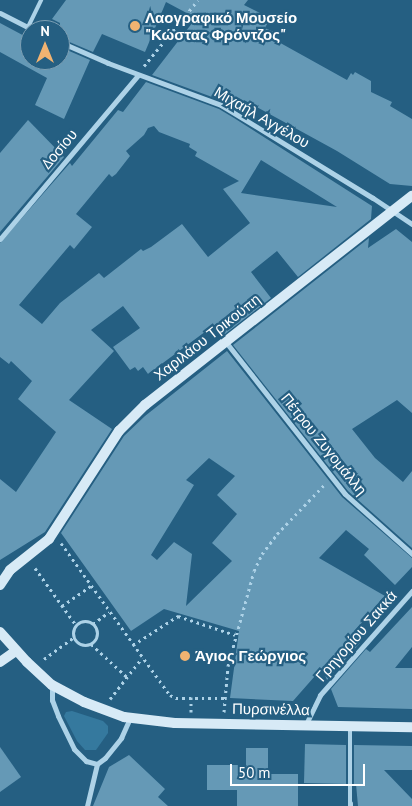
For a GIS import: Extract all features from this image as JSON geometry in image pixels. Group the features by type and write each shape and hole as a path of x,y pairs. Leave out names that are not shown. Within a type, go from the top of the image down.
{"street":[{"path":"0,13 20,23"},
{"name":"Μιχαήλ Αγγέλου","path":"70,46 138,75 221,105 395,211 412,224"},
{"name":"Δοσίου","path":"0,240 138,75"},
{"name":"Χαριλάου Τρικούπη","path":"0,584 10,570 46,542 119,431 145,405 412,196"},
{"name":"Πέτρου Ζυγομάλλη","path":"225,341 352,501 412,554"},
{"name":"Γρηγορίου Σακκά","path":"306,724 320,695 412,591"},
{"name":"Πυρσινέλλα","path":"1,631 16,651 52,685 102,710 130,718 174,723 412,727"},
{"path":"0,662 16,651"},
{"path":"52,685 51,697 54,708 74,749 82,759 96,764"},
{"path":"88,806 96,764 105,758 116,744 130,718"}],"lane":[{"path":"31,20 41,0"},
{"path":"350,725 350,804"}],"path":[{"path":"138,75 198,0"},
{"path":"224,723 228,666 254,571 262,554 277,534 332,477"},
{"path":"54,532 142,658 172,696 225,698"},
{"path":"28,557 76,625"},
{"path":"62,606 91,586"},
{"path":"93,624 109,612"},
{"path":"133,645 178,616 235,635"},
{"path":"90,644 97,636 97,629 93,624 85,621 76,625 74,637 81,644 90,644 127,677"},
{"path":"33,668 74,637"},
{"path":"102,710 142,658"}],"shaded area":[{"path":"72,711 103,721 108,726 108,733 96,750 85,750 77,741 64,716 66,712"}],"building":[{"path":"66,0 248,0 244,5 270,18 265,28 278,34 275,40 347,80 351,73 353,75 355,72 371,81 371,92 392,102 390,106 412,119 412,186 390,184 337,151 244,100 238,110 223,101 152,75 196,18 166,2 145,52 102,34 93,52 70,42 70,20 52,19"},
{"path":"0,23 20,34 20,63 0,52"},
{"path":"70,51 90,60 64,119 35,105 47,78 33,70 70,70"},
{"path":"146,82 219,109 372,206 371,219 298,277 277,251 251,272 271,298 225,334 217,323 148,374 143,367 138,371 135,367 130,370 113,347 140,328 123,306 91,330 114,351 69,400 112,429 45,532 0,560 0,479 16,492 56,432 18,399 32,381 11,361 9,364 0,357 0,243 70,163 72,166 118,110 123,112","holes":["154,126 159,132 190,144 189,147 197,152 195,156 239,181 223,189 250,223 208,257 182,224 151,247 143,251 141,249 104,278 99,273 60,303 42,324 19,305 70,245 74,249 92,227 76,214 109,174 112,177 116,174 130,156 126,151 144,135 148,128","261,160 337,207 241,193"]},
{"path":"28,120 64,157 0,232 0,153"},
{"path":"396,229 412,242 412,413 397,400 352,429 375,458 403,482 412,471 412,548 348,491 233,345 369,238 368,248"},
{"path":"227,351 342,497 412,558 412,567 395,585 364,555 369,549 346,530 319,558 385,596 351,635 360,643 327,680 322,668 293,701 230,698 239,631 164,609 131,631 61,533 124,436 145,416","holes":["209,458 235,476 217,495 237,514 212,543 232,561 186,606 192,554 174,542 157,560 151,555 194,485 186,480"]},
{"path":"412,607 412,647 395,668 412,668 412,709 338,707 331,689 366,649 370,652"},
{"path":"305,744 346,745 346,784 304,783"},
{"path":"354,745 412,746 412,770 384,770 412,799 412,806 358,806 356,784 354,784"},
{"path":"0,747 21,777 0,792"},
{"path":"246,748 268,748 268,774 298,774 298,806 237,806 237,790 207,790 207,765 246,765"},
{"path":"129,755 165,789 158,797 168,806 93,806 109,767"}],"place":[{"name":"Λαογραφικό Μουσείο \"Κώστας Φρόντζος\"","path":"135,26"},
{"name":"Άγιος Γεώργιος","path":"185,656"}]}
